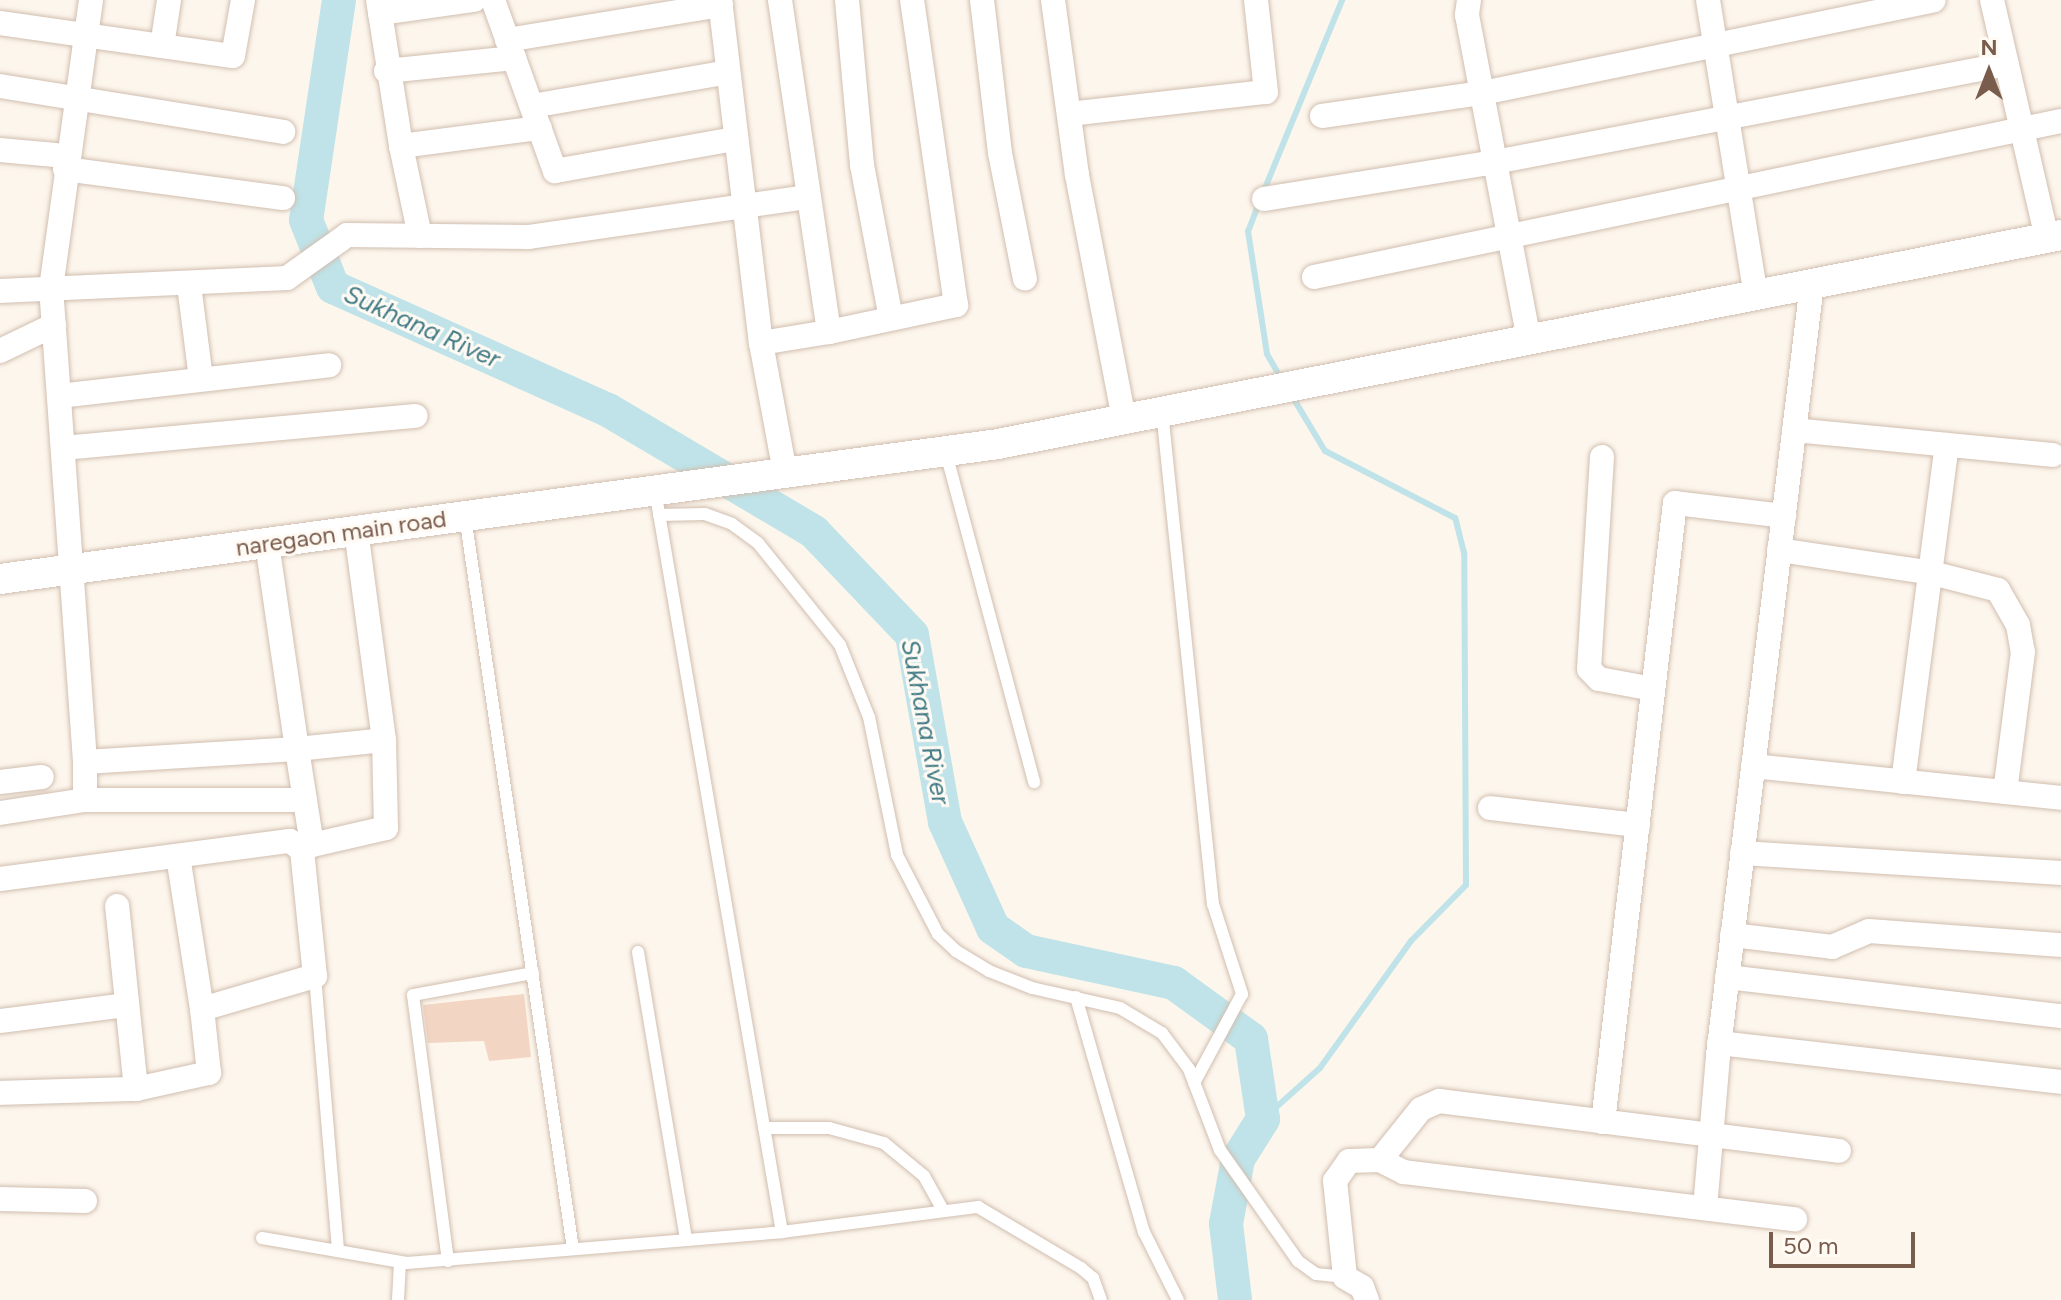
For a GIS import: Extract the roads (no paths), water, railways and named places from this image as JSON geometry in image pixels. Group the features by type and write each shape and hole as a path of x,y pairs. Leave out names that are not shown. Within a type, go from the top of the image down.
{"street":[{"path":"85,800 85,762 51,287 75,94 91,0"},
{"path":"162,46 169,0"},
{"path":"0,23 233,56 243,0"},
{"path":"420,236 386,71 379,7 474,0"},
{"path":"493,0 555,171 735,139"},
{"path":"780,0 829,332"},
{"path":"847,0 862,165 891,318"},
{"path":"761,343 956,305 912,0"},
{"path":"982,0 1000,153 1025,279"},
{"path":"1053,0 1069,114 1124,419"},
{"path":"1069,114 1266,92 1256,0"},
{"path":"1469,0 1467,15 1529,339"},
{"path":"1708,0 1713,49 1756,295"},
{"path":"1322,116 1482,93 1713,49 1934,0"},
{"path":"1992,0 2021,129 2054,236"},
{"path":"386,71 511,49 720,2 761,343 785,473"},
{"path":"1264,199 1495,162 2007,64"},
{"path":"401,146 728,72"},
{"path":"0,86 75,94 283,132"},
{"path":"1314,277 1738,191 2061,121"},
{"path":"0,150 283,198"},
{"path":"0,291 189,285 287,278 347,235 529,237 808,197"},
{"name":"naregaon main road","path":"0,579 465,516 665,497 740,478 945,451 1259,393 2054,236"},
{"path":"1705,1208 1719,1043 1812,284"},
{"path":"189,285 201,379"},
{"path":"0,351 54,325"},
{"path":"59,396 329,365"},
{"path":"63,448 416,416"},
{"path":"1794,430 2053,455"},
{"path":"1903,782 1947,445"},
{"path":"1602,457 1589,669 1599,679 1653,689"},
{"path":"1603,1122 1675,503 1784,516"},
{"path":"0,879 290,841 307,848 386,828 384,740 356,531"},
{"path":"202,1009 315,976 305,800 267,543"},
{"path":"1779,550 1932,573 1998,590 2018,625 2023,652 2005,792"},
{"path":"85,762 297,749 384,740"},
{"path":"1753,766 2061,798"},
{"path":"0,782 42,777"},
{"path":"0,813 85,800 305,800"},
{"path":"1490,808 1638,825"},
{"path":"1742,853 2061,873"},
{"path":"0,1093 136,1089 209,1073 178,856"},
{"path":"117,906 136,1089"},
{"path":"1732,935 1832,947 1869,931 2061,945"},
{"path":"1727,977 2061,1016"},
{"path":"0,1021 127,1005"},
{"path":"1719,1043 2061,1082"},
{"path":"1380,1160 1421,1109 1439,1101 1839,1151"},
{"path":"1367,1300 1362,1287 1345,1277 1337,1173 1349,1161 1380,1160 1404,1172 1795,1219"},
{"path":"0,1199 85,1201"}],"lane":[{"path":"1162,411 1213,904 1242,994 1194,1083"},
{"path":"945,451 1034,782"},
{"path":"665,497 732,524 758,543 813,605 840,645 869,717 897,855 938,934 956,951 989,971 1143,1019 1178,1050 1220,1150 1298,1261 1316,1274 1345,1277"},
{"path":"665,497 782,1232"},
{"path":"465,516 573,1249"},
{"path":"638,952 686,1240"},
{"path":"448,1261 413,995 533,973"},
{"path":"315,976 338,1251"},
{"path":"1076,997 1144,1232 1178,1300"},
{"path":"764,1128 829,1128 884,1143 924,1176 943,1210"},
{"path":"262,1238 400,1262 448,1261 782,1232 978,1207 995,1213 1081,1268 1093,1278 1101,1300"},
{"path":"398,1300 400,1262"}],"waterway":[{"name":"Sukhana River","path":"339,0 306,220 333,287 608,410 814,532 912,635 945,822 993,928 1026,951 1174,983 1251,1039 1263,1119 1238,1159 1226,1224 1235,1300"},
{"path":"1263,193 1342,0"},
{"path":"1259,203 1248,231 1267,354 1282,380"},
{"path":"1263,1119 1320,1068 1411,941 1466,885 1464,553 1455,518 1325,451 1292,396"}]}
